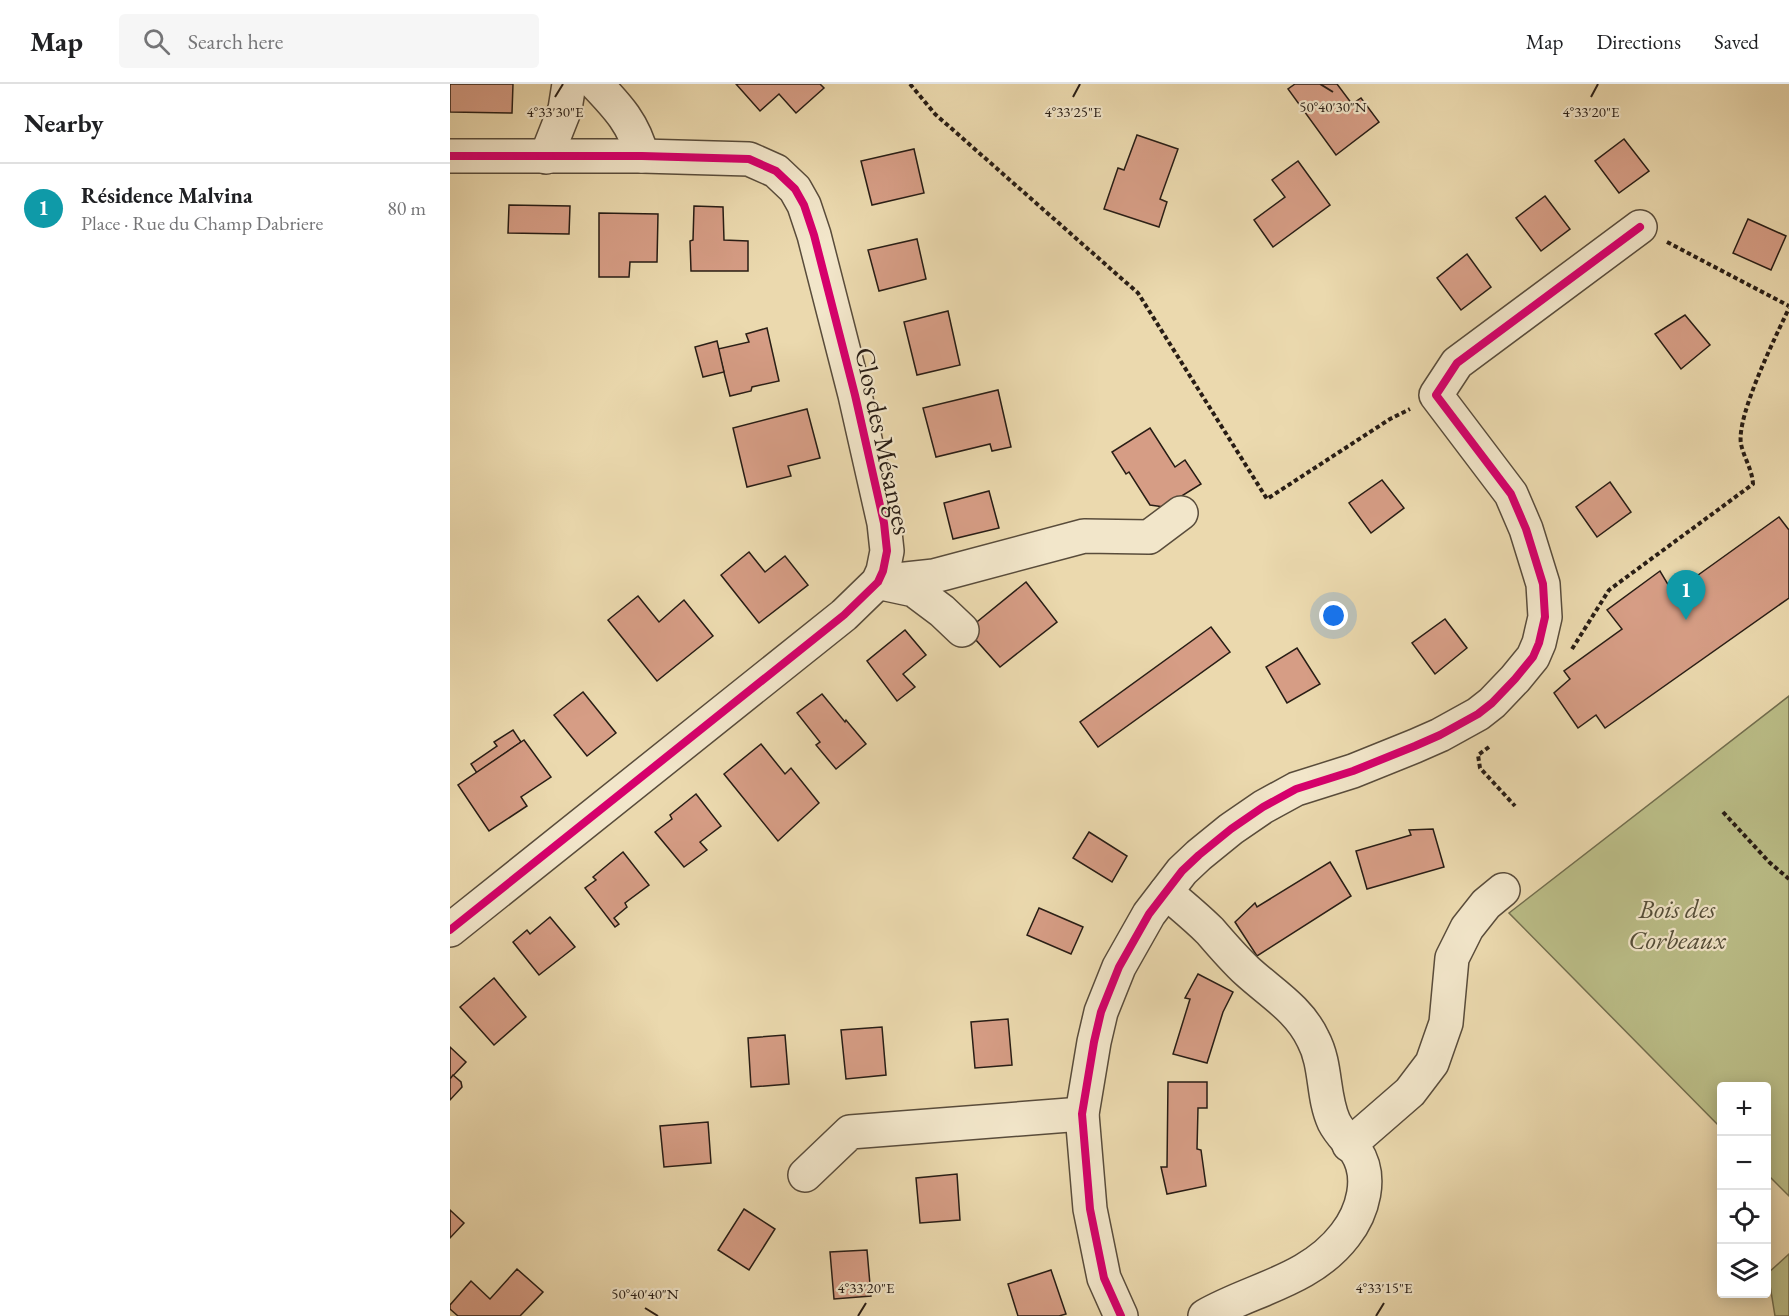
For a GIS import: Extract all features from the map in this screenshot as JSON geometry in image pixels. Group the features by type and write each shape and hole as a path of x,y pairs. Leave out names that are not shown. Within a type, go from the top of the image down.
{"street":[{"path":"546,157 564,110 569,84"},
{"path":"596,84 624,115 637,137 642,156"},
{"name":"Clos des Mésanges","path":"450,156 642,156 749,159 776,171 795,189 804,205 814,236 855,395 888,550 878,582 835,622 450,930"},
{"path":"1121,1316 1104,1278 1090,1209 1082,1114 1094,1042 1110,987 1149,914 1199,855 1231,829 1263,807 1296,789 1353,771 1415,746 1478,714 1506,689 1533,657 1545,617 1543,584 1526,529 1511,494 1437,394 1457,363 1640,227"},
{"path":"878,582 934,576 1084,536 1149,537 1181,513"},
{"path":"878,582 914,590 942,610 962,630"},
{"path":"1349,1145 1410,1092 1432,1063 1446,1023 1452,958 1467,928 1486,904 1503,890"},
{"path":"1166,892 1198,920 1246,970 1300,1018 1314,1040 1321,1060 1326,1096 1333,1120 1340,1134 1356,1150 1366,1177 1360,1207 1354,1222 1345,1235 1321,1259 1299,1275 1226,1304 1205,1316"},
{"path":"806,1175 850,1132 1082,1114"}],"path":[{"path":"910,84 935,114 1138,293 1267,499 1390,419 1437,394"},
{"path":"1572,650 1610,590 1753,484 1752,471 1741,442 1745,413 1789,307 1640,227"},
{"path":"1494,743 1478,755 1480,768 1515,806"},
{"path":"1723,812 1769,862 1789,879"}],"green space":[{"name":"Bois des Corbeaux","path":"1789,696 1789,1196 1771,1178 1771,1082 1717,1082 1717,1124 1509,913"},
{"path":"1789,1254 1789,1316 1775,1316 1771,1291 1771,1270"}],"building":[{"path":"450,84 513,84 512,113 450,112"},
{"path":"736,84 820,84 824,88 796,113 779,94 760,111"},
{"path":"1295,84 1337,84 1352,104 1361,98 1379,122 1336,155 1288,89"},
{"path":"1137,135 1178,149 1160,199 1167,202 1159,227 1104,209 1118,168 1124,170"},
{"path":"1624,139 1649,171 1619,193 1595,161"},
{"path":"914,149 924,193 872,205 861,161"},
{"path":"1298,161 1330,205 1273,247 1254,220 1285,197 1272,180"},
{"path":"1545,196 1570,229 1541,251 1516,218"},
{"path":"509,205 570,206 569,234 508,233"},
{"path":"694,206 723,207 724,240 748,241 748,271 691,271 690,241 693,240"},
{"path":"599,213 658,214 657,262 630,262 629,277 599,277"},
{"path":"1748,219 1786,236 1771,270 1733,253"},
{"path":"917,239 926,279 879,291 868,250"},
{"path":"1467,254 1491,287 1461,310 1437,278"},
{"path":"948,311 960,365 917,375 904,322"},
{"path":"1685,315 1710,345 1681,369 1655,334"},
{"path":"767,328 779,381 752,387 751,391 730,396 718,349 749,342 746,334"},
{"path":"717,341 724,372 703,377 695,347"},
{"path":"998,390 1011,447 992,451 990,444 936,457 923,408"},
{"path":"807,409 820,458 788,466 791,476 747,487 733,428"},
{"path":"1150,428 1175,467 1185,460 1201,484 1164,507 1150,505 1129,472 1126,474 1112,452"},
{"path":"1382,480 1404,508 1371,533 1349,503"},
{"path":"1610,482 1631,512 1597,537 1576,507"},
{"path":"989,491 999,528 953,539 944,503"},
{"path":"1779,517 1789,530 1789,598 1605,728 1596,715 1578,728 1554,693 1570,679 1564,671 1622,629 1607,610 1660,571 1673,593"},
{"path":"749,552 765,572 785,556 808,585 759,623 721,575"},
{"path":"1026,582 1057,622 1000,667 967,630"},
{"path":"638,596 659,622 684,600 713,636 657,681 608,620"},
{"path":"1445,619 1467,648 1435,674 1412,643"},
{"path":"1211,627 1230,652 1098,747 1080,722"},
{"path":"905,630 926,655 903,674 915,687 897,701 867,661"},
{"path":"1297,648 1320,684 1287,703 1266,667"},
{"path":"583,692 616,733 587,756 554,715"},
{"path":"822,694 866,744 836,769 816,745 820,742 797,713"},
{"path":"513,730 521,742 477,773 471,764 497,746 494,742"},
{"path":"524,740 551,777 521,797 527,806 489,831 458,785"},
{"path":"761,744 785,774 791,768 819,803 778,841 724,774"},
{"path":"696,794 721,826 700,842 707,850 684,867 655,832 672,819 670,815"},
{"path":"1433,829 1444,867 1367,889 1356,851 1411,835 1409,830"},
{"path":"1089,832 1127,856 1112,882 1073,858"},
{"path":"623,852 649,885 625,903 627,907 614,918 619,924 615,927 585,888 596,880 593,877"},
{"path":"1330,862 1351,896 1257,956 1235,922 1255,903 1257,907"},
{"path":"1039,908 1083,927 1071,954 1027,935"},
{"path":"550,917 575,947 539,975 513,942 527,930 530,934"},
{"path":"1198,974 1233,992 1223,1012 1207,1063 1173,1054 1190,999 1185,998"},
{"path":"494,978 526,1017 494,1045 460,1007"},
{"path":"1008,1019 1012,1065 975,1068 971,1022"},
{"path":"882,1027 886,1075 846,1079 841,1030"},
{"path":"785,1035 789,1084 751,1087 748,1038"},
{"path":"450,1047 466,1062 450,1079"},
{"path":"453,1075 461,1082 462,1087 450,1100 450,1079"},
{"path":"1168,1082 1207,1082 1207,1108 1198,1108 1197,1149 1201,1150 1206,1186 1167,1194 1161,1167 1167,1167"},
{"path":"708,1122 711,1163 664,1167 660,1126"},
{"path":"957,1174 960,1220 920,1223 916,1178"},
{"path":"744,1209 775,1229 749,1270 718,1250"},
{"path":"450,1210 464,1223 450,1238"},
{"path":"867,1250 871,1296 834,1299 830,1252"},
{"path":"517,1269 543,1292 520,1316 458,1316 450,1309 450,1305 471,1281 490,1299"},
{"path":"1051,1270 1066,1314 1018,1316 1008,1284"}],"cycle path":[{"path":"450,156 642,156 749,159 776,171 795,189 804,205 814,235 855,395 884,523 887,551 878,582 844,615 450,930"},
{"path":"1121,1316 1104,1278 1090,1209 1082,1114 1101,1012 1119,967 1149,914 1182,871 1231,829 1263,807 1296,789 1353,771 1415,746 1478,714 1492,703 1533,657 1545,617 1543,584 1526,529 1511,494 1436,395 1457,363 1640,227"}],"place":[{"name":"Résidence Malvina","path":"1686,620"}]}
